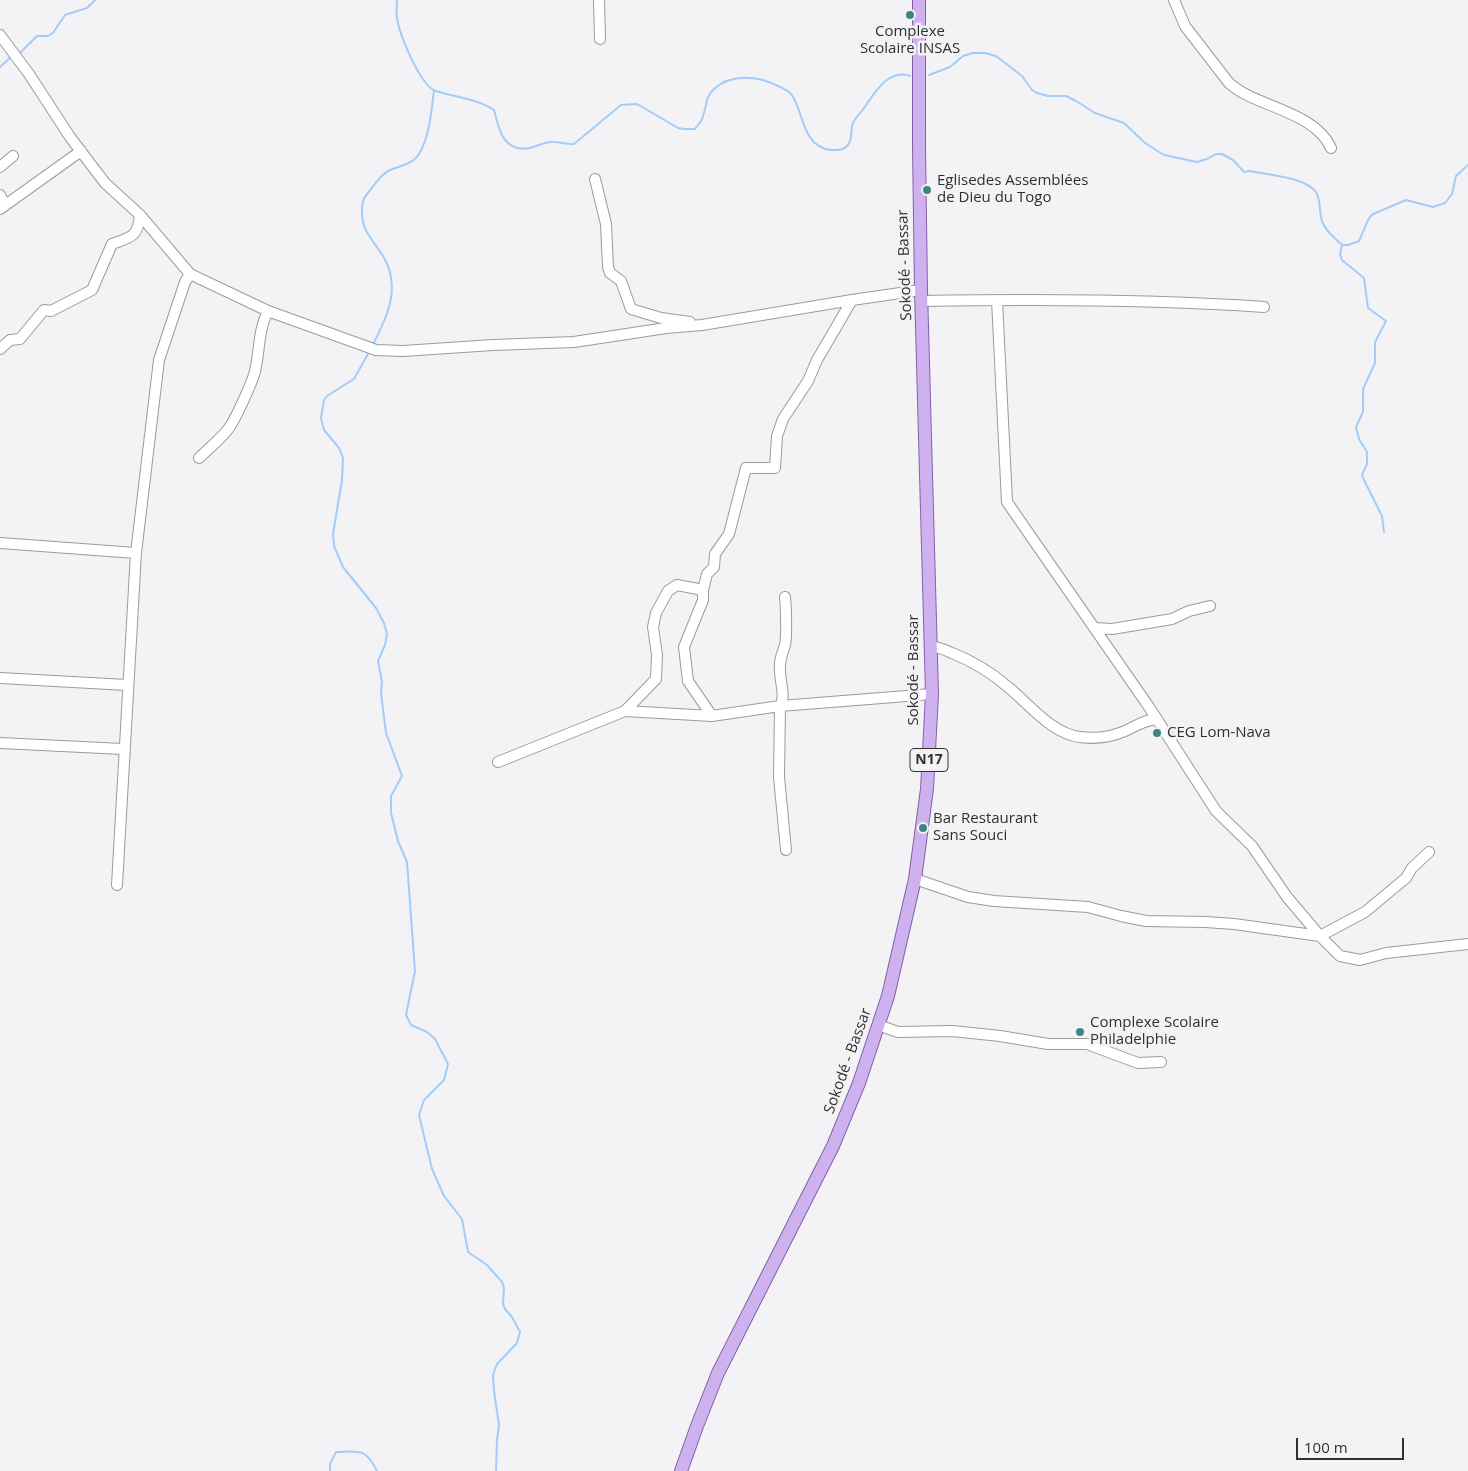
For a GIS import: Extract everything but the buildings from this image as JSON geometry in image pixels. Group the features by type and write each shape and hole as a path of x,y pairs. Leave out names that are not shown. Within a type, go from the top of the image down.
{"main road":[{"name":"Sokodé - Bassar","path":"681,1471 718,1373 833,1146 859,1083 888,996 915,879 928,789 932,694 922,296 919,0"}],"street":[{"path":"599,0 600,39"},
{"path":"1174,0 1185,26 1229,83 1235,88 1276,106 1305,122 1322,134 1331,148"},
{"path":"0,35 105,183 140,215 190,274 268,311 371,349 403,351 574,342 666,328 700,325 852,300 922,296 997,300 1194,302 1264,307"},
{"path":"0,195 2,207 81,151"},
{"path":"0,166 13,156"},
{"path":"595,179 606,224 608,266 610,273 622,281 631,309 661,318 682,320 700,325"},
{"path":"0,349 10,340 20,340 44,310 51,311 92,290 112,244 132,237 138,229 140,215"},
{"path":"116,885 136,553 159,360 185,282 190,274"},
{"path":"712,716 688,681 684,647 703,600 707,574 714,567 715,554 729,534 746,468 775,468 777,436 783,419 808,381 817,360 852,300"},
{"path":"997,300 1007,502 1157,718 1216,811 1252,846 1287,897 1320,936 1340,956 1360,960 1386,953 1468,944"},
{"path":"199,458 230,427 255,372 263,320 268,311"},
{"path":"0,543 136,553"},
{"path":"498,762 625,711 656,679 657,655 653,627 656,613 668,591 677,585 704,590"},
{"path":"785,598 786,635 785,646 781,654 780,681 783,700 780,706 779,777 786,850"},
{"path":"1094,628 1112,630 1172,619 1189,611 1210,606"},
{"path":"930,647 941,648 988,672 1008,686 1039,716 1078,737 1095,738 1112,735 1126,731 1146,720 1157,718"},
{"path":"0,678 127,685"},
{"path":"625,711 712,716 780,706 932,694"},
{"path":"0,743 123,749"},
{"path":"915,879 968,897 1088,907 1146,921 1234,924 1320,936 1365,912 1406,878 1412,868 1429,852"},
{"path":"878,1025 898,1032 952,1031 1048,1044 1087,1044 1138,1063 1161,1062"}],"waterway":[{"path":"20,53 37,36 48,36 53,33 65,15 87,8 95,0"},
{"path":"397,0 397,19 402,36 417,70 424,80 436,91 474,101 494,110 504,139 514,147 521,149 550,142 574,144 621,105 637,104 678,128 695,129 702,120 708,98 714,89 729,80 754,78 788,91 795,101 805,127 814,142 821,147 840,150 848,145 854,121 882,84 895,76 910,76"},
{"path":"929,75 950,67 963,56 973,53 985,53 996,56 1022,76 1032,90 1037,93 1048,96 1066,96 1095,113 1124,123 1145,143 1164,155 1197,162 1216,154 1222,154 1233,160 1244,172 1276,175 1306,184 1317,194 1323,225 1342,245 1359,241 1369,218 1373,214 1406,200 1433,207 1445,203 1452,194 1456,176 1468,165"},
{"path":"0,67 11,57"},
{"path":"372,346 383,324 392,291 389,268 364,225 362,218 363,201 379,178 390,170 410,162 419,154 428,131 434,91"},
{"path":"1342,245 1340,254 1342,260 1364,278 1368,308 1386,321 1375,342 1375,363 1363,389 1363,412 1356,427 1359,439 1367,452 1367,464 1362,475 1382,516 1384,532"},
{"path":"369,352 354,379 327,396 324,400 321,418 324,430 339,448 343,458 342,480 333,534 334,546 343,567 376,608 384,623 387,634 385,645 378,661 382,682 381,693 386,733 402,776 391,796 391,813 398,841 407,862 415,971 406,1015 411,1025 427,1032 435,1039 448,1064 444,1080 424,1100 419,1115 432,1169 444,1196 462,1219 468,1252 487,1265 502,1282 504,1288 503,1304 520,1332 517,1343 497,1364 493,1375 499,1425 496,1471"},
{"path":"330,1471 330,1464 336,1452 351,1451 361,1452 369,1458 377,1471"}],"place":[{"name":"Complexe Scolaire INSAS","path":"910,15"},
{"name":"Eglisedes Assemblées de Dieu du Togo","path":"927,190"},
{"name":"CEG Lom-Nava","path":"1157,733"},
{"name":"Bar Restaurant Sans Souci","path":"923,828"},
{"name":"Complexe Scolaire Philadelphie","path":"1080,1032"}]}
